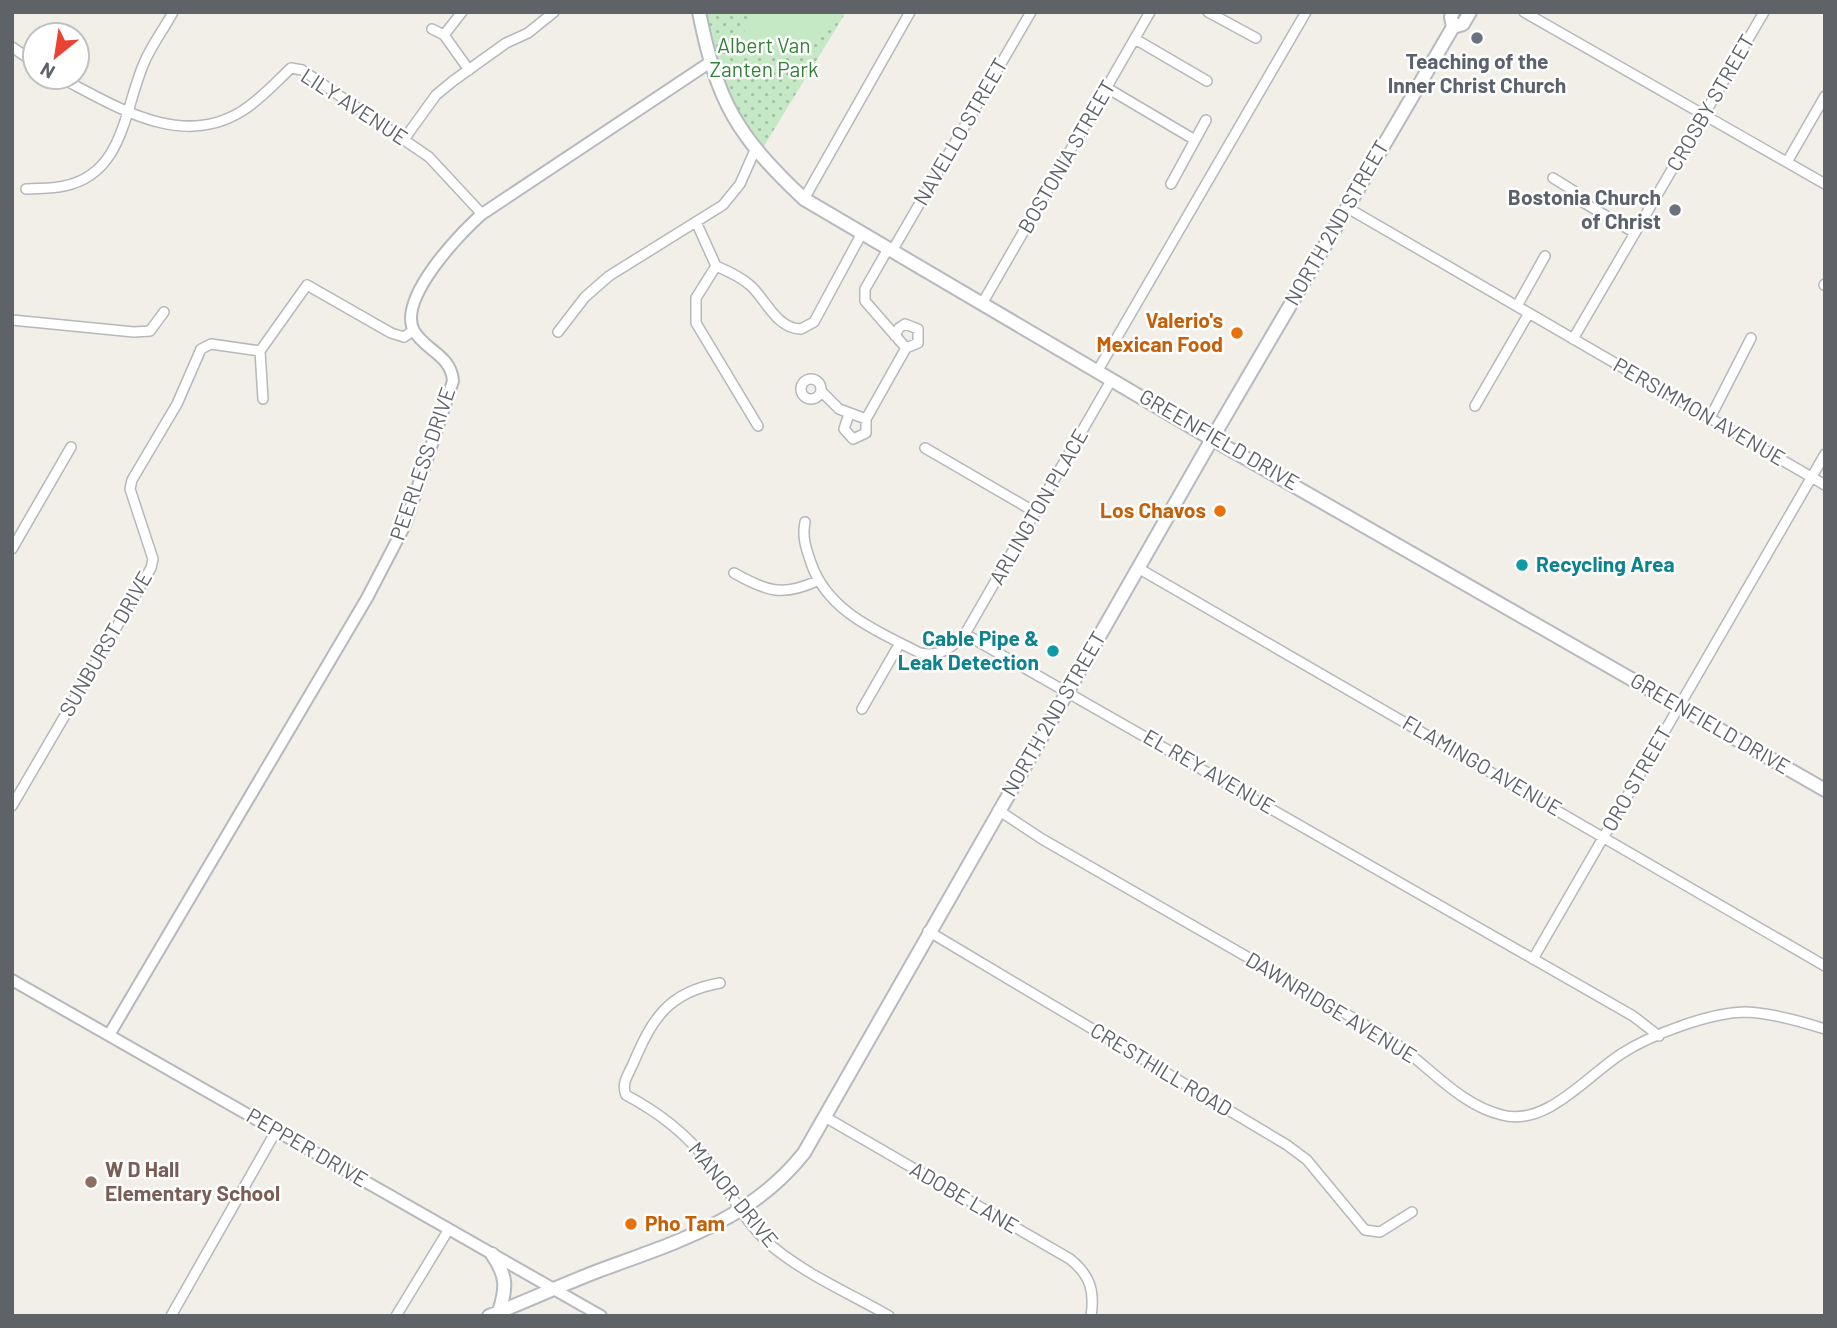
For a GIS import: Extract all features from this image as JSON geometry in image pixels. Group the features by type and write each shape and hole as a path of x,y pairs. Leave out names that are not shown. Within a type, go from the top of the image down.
{"main road":[{"name":"GREENFIELD DRIVE","path":"699,12 709,63 717,87 755,149 804,199 1212,439 1825,790"},
{"name":"NORTH 2ND STREET","path":"494,1314 708,1230 741,1212 770,1190 795,1164 825,1117 1067,690 1452,27 1453,12"},
{"name":"NORTH 2ND STREET","path":"1452,27 1463,24 1470,12"},
{"path":"492,1254 503,1270 507,1282 494,1314"}],"street":[{"path":"26,189 62,187 94,172 113,152 129,113 144,62 173,12"},
{"path":"444,35 462,12"},
{"path":"405,138 436,95 506,43 535,28 554,12"},
{"path":"804,199 910,12"},
{"name":"NAVELLO STREET","path":"895,336 864,301 864,293 1031,12"},
{"name":"BOSTONIA STREET","path":"983,302 1150,12"},
{"path":"1208,12 1256,38"},
{"path":"1098,370 1307,12"},
{"path":"1524,12 1825,184"},
{"name":"CROSBY STREET","path":"1573,339 1764,12"},
{"path":"432,29 444,35 469,70"},
{"path":"1135,39 1207,81"},
{"path":"263,399 260,351 307,285 390,333 404,337 414,330 411,319 415,300 450,244 482,214 709,63"},
{"name":"LILY AVENUE","path":"86,91 129,113 172,125 217,121 243,111 291,68 302,70 405,138 429,157 482,214"},
{"path":"1107,88 1195,140"},
{"path":"1787,162 1825,96"},
{"path":"1171,184 1206,120"},
{"path":"558,332 585,297 609,275 697,223 732,195 740,184 755,149"},
{"path":"1553,178 1574,191 1576,198 1635,233"},
{"path":"1346,207 1529,313 1475,406"},
{"path":"697,223 716,265 749,284 769,309 789,327 801,329 814,321 862,233"},
{"path":"1517,306 1545,256"},
{"path":"716,265 696,299 696,323 758,426"},
{"path":"12,320 134,332 150,331 164,312"},
{"name":"PERSIMMON AVENUE","path":"1529,313 1825,485"},
{"path":"849,414 844,429 853,439 866,433 866,419 906,348 918,343 918,329 905,324 895,336 906,348"},
{"name":"PEERLESS DRIVE","path":"109,1035 367,598 405,524 453,381 445,360 414,330"},
{"path":"1710,418 1751,338"},
{"name":"SUNBURST DRIVE","path":"12,806 151,568 153,559 130,489 132,480 177,404 201,349 211,344 260,351"},
{"name":"ARLINGTON PLACE","path":"965,634 1112,379"},
{"path":"821,391 849,414 866,419"},
{"path":"12,549 71,447"},
{"path":"925,448 1035,512"},
{"name":"ORO STREET","path":"1533,959 1825,454"},
{"path":"806,522 802,538 817,581 841,609 900,643 928,655 951,648 965,634"},
{"name":"FLAMINGO AVENUE","path":"1138,568 1825,966"},
{"path":"734,573 762,589 783,592 817,581"},
{"name":"EL REY AVENUE","path":"965,634 1633,1016 1659,1036"},
{"path":"862,709 900,643"},
{"name":"DAWNRIDGE AVENUE","path":"998,810 1042,839 1388,1038 1419,1059 1449,1087 1486,1110 1509,1117 1529,1116 1547,1108 1623,1052 1714,1016 1746,1012 1825,1029"},
{"name":"CRESTHILL ROAD","path":"928,932 1287,1145 1307,1160 1359,1225 1380,1232 1412,1212"},
{"name":"PEPPER DRIVE","path":"12,980 601,1316"},
{"name":"MANOR DRIVE","path":"720,983 702,986 678,996 657,1016 648,1028 624,1085 626,1095 654,1110 678,1129 708,1161 741,1212 773,1247 889,1316"},
{"name":"ADOBE LANE","path":"825,1117 1070,1259 1083,1271 1093,1290 1091,1316"},
{"path":"172,1316 276,1131"},
{"path":"396,1316 449,1229"}],"green space":[{"name":"Albert Van Zanten Park","path":"706,12 846,12 761,151 740,119 725,85"},
{"path":"749,12 837,12 818,35 795,49 769,55 739,54"}],"place":[{"name":"Teaching of the Inner Christ Church","path":"1477,38"},
{"name":"Bostonia Church of Christ","path":"1675,210"},
{"name":"Valerio's Mexican Food","path":"1237,333"},
{"name":"Los Chavos","path":"1220,511"},
{"name":"Recycling Area","path":"1522,565"},
{"name":"Cable Pipe & Leak Detection","path":"1053,651"},
{"name":"W D Hall Elementary School","path":"91,1182"},
{"name":"Pho Tam","path":"631,1224"}]}
